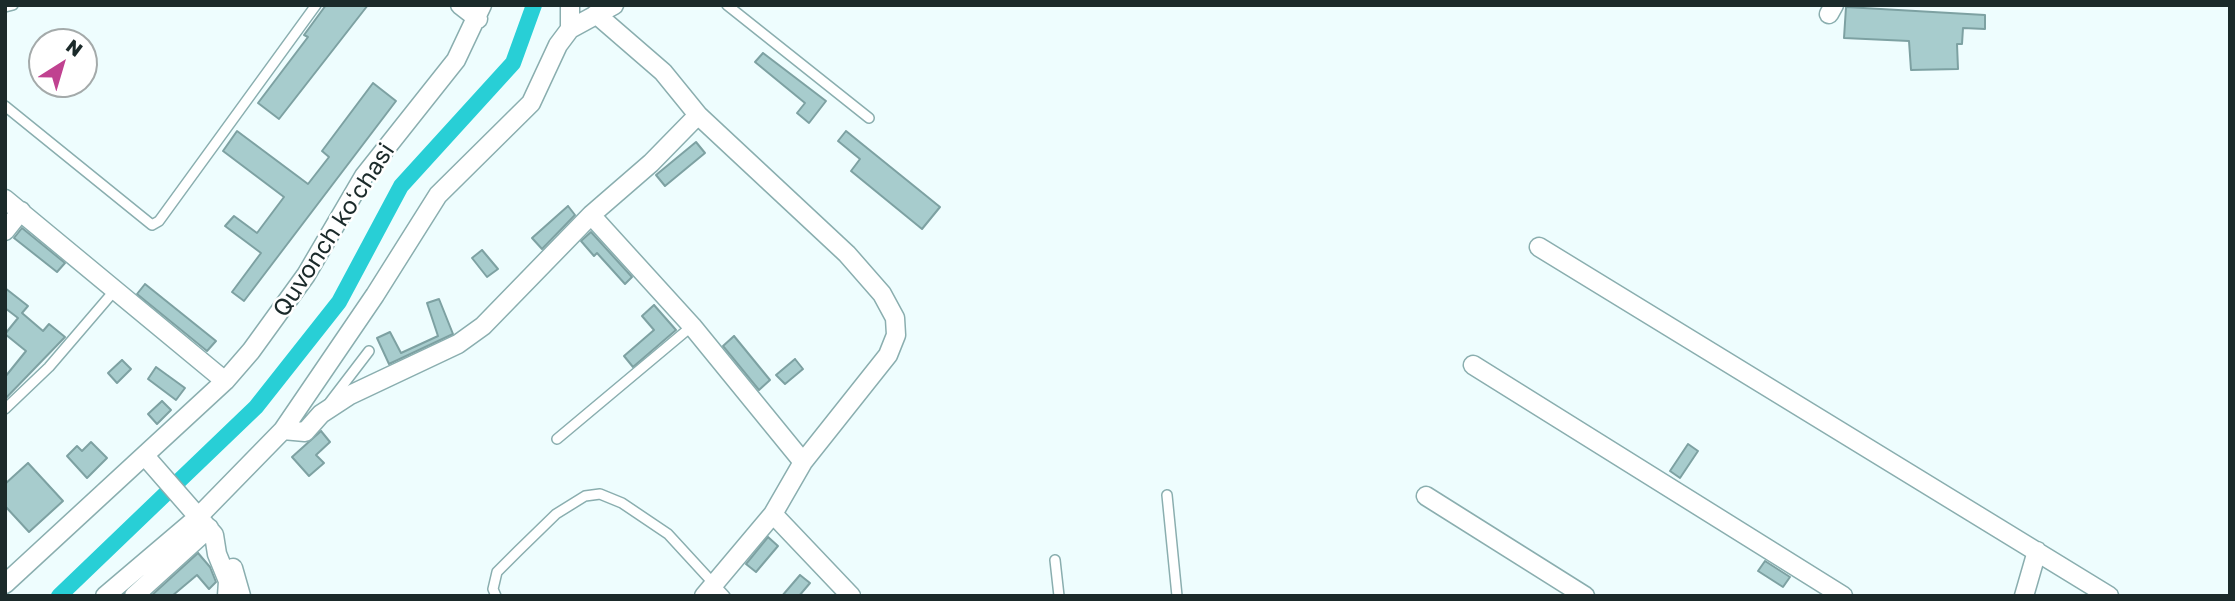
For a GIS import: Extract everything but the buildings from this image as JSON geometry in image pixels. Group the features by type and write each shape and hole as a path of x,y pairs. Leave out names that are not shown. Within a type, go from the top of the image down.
{"street":[{"path":"460,5 480,12"},
{"path":"570,5 570,29"},
{"path":"134,596 207,526 283,430 375,295 438,195 531,103 558,45 570,29 614,5"},
{"name":"Quvonch koʻchasi","path":"5,583 225,382 300,284 364,176 456,60 480,12"},
{"path":"596,14 663,72 698,116 847,254 882,294 895,318 896,335 888,355 803,462 773,514 714,592"},
{"path":"283,430 305,432 321,414 350,396 458,344 483,326 591,215 652,163 698,116"},
{"path":"5,198 116,288 225,382"},
{"path":"5,231 21,211"},
{"path":"591,215 692,326 803,462"},
{"path":"1539,247 2109,596"},
{"path":"1473,365 1843,596"},
{"path":"145,456 226,550 241,596"},
{"path":"1426,496 1586,596"},
{"path":"773,514 851,596"},
{"path":"105,596 207,526"},
{"path":"207,526 228,581 228,596"},
{"path":"2024,596 2037,551"}],"lane":[{"path":"5,7 13,5"},
{"path":"5,106 152,225 159,221 316,5"},
{"path":"727,5 869,118"},
{"path":"5,409 49,368 116,288"},
{"path":"557,439 692,326"},
{"path":"321,414 369,351"},
{"path":"496,596 493,589 497,572 518,551 556,514 585,496 600,494 622,503 668,534 699,565 714,592"},
{"path":"1167,495 1177,596"},
{"path":"1055,560 1059,596"}],"waterway":[{"path":"59,596 256,407 339,302 401,186 513,63 534,5"}]}
